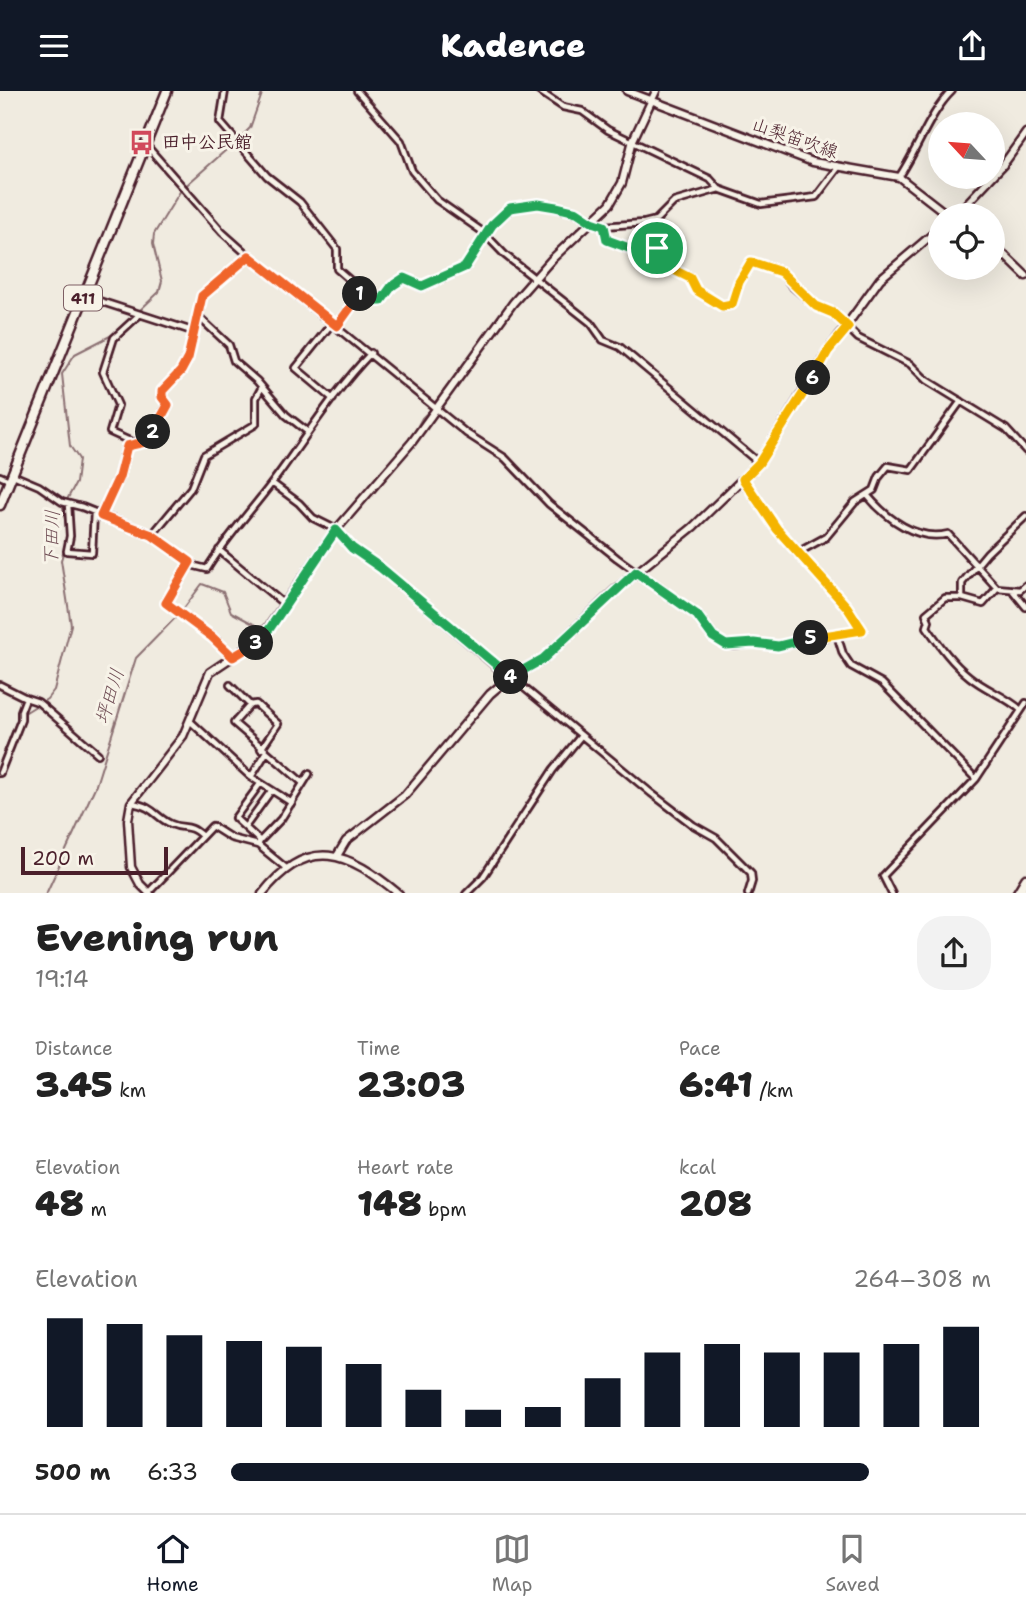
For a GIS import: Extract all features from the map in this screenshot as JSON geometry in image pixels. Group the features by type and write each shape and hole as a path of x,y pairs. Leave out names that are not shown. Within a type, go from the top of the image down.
{"highway":[{"name":"411","path":"0,505 167,91"}],"street":[{"path":"225,91 220,122 267,176 300,202 337,249 337,269 374,301 381,301 398,280 404,278 422,286 459,271 472,259 500,215 510,208 538,204 577,212 604,226 656,220 674,202 719,189"},
{"path":"357,91 401,141 412,171 427,189 591,323 603,340 621,347 759,463"},
{"path":"538,91 563,107 582,111 608,130 710,179 719,189 761,204 816,197 838,168"},
{"name":"山梨笛吹線","path":"627,91 805,160 898,177 932,203"},
{"path":"259,843 231,838 215,826 202,836 149,893 131,867 128,820 131,803 191,722 210,672 261,638 334,529 389,471 497,323 535,278 592,222 617,193 633,140 656,91"},
{"path":"898,177 927,132 941,101 952,91"},
{"path":"967,203 1003,165 1026,133"},
{"path":"145,145 182,189 249,256 467,433 505,458 549,504 636,572 697,615 713,637 726,645 754,643 778,646 862,630 847,607 797,553 743,479"},
{"path":"604,226 607,240 629,248 657,248 664,265 690,278 696,290 722,306 732,304 739,282 751,262 781,272 816,306 833,313 858,338 911,364 926,380 1006,429 1026,451"},
{"path":"337,856 346,841 405,795 476,710 510,677 543,659 636,572 693,527 759,463 828,351 848,327 880,279 928,238"},
{"path":"136,314 114,338 103,372 118,405 110,432 132,442 145,442 167,411 168,405 162,397 162,391 185,365 192,331 199,317 202,296 249,256"},
{"path":"1005,256 1026,276"},
{"path":"334,399 296,368 362,291"},
{"path":"84,296 192,331"},
{"path":"199,317 229,345 234,361 262,387 286,415 308,432"},
{"path":"0,476 39,486 62,502 152,535 190,562 207,569 334,399 344,381 371,353"},
{"path":"152,535 191,488 204,456 256,424 256,398 262,387"},
{"path":"797,553 826,537 855,502 874,490 888,466 911,470 961,401"},
{"path":"101,516 119,477 125,450 132,442"},
{"path":"272,483 299,503 313,518 334,529 352,548 381,568 580,737 693,825 716,838 751,873 748,893"},
{"path":"867,495 882,513 908,528 933,538 948,534 997,588 1012,590 1026,585"},
{"path":"68,504 71,536 67,551 72,553 92,553 94,512"},
{"path":"962,598 961,583 1026,516"},
{"path":"219,550 285,605"},
{"path":"190,562 166,603 233,657"},
{"path":"997,588 983,604 962,598 944,598 926,614 929,621 927,627 948,657 972,679 1006,696 1021,710"},
{"path":"1012,590 1026,607"},
{"path":"837,635 843,654 851,666 882,683 976,779"},
{"path":"0,685 41,704 99,754"},
{"path":"230,685 250,705"},
{"path":"0,773 21,720 26,698"},
{"path":"892,893 883,876 976,779 1026,703"},
{"path":"261,749 278,724 256,704 250,705 234,723 261,749 303,783"},
{"path":"191,722 210,736 251,778 292,803"},
{"path":"467,893 483,877 553,770 580,737"},
{"path":"251,778 266,753"},
{"path":"259,843 292,803 294,795 309,774"},
{"path":"260,784 235,818 286,868"},
{"path":"245,827 271,790"},
{"path":"131,803 151,807 170,824 189,826 202,836"},
{"path":"263,893 286,868 313,855 337,856 371,871 398,893"}],"waterway":[{"name":"下田川","path":"239,139 250,128 263,91"},
{"name":"下田川","path":"0,762 18,717 47,699 54,690 71,625 61,560 68,538 63,507 76,483 79,459 70,446 62,374 75,354 116,333 159,292 162,281 153,244 154,234 181,190 235,142"},
{"name":"坪田川","path":"436,401 527,280"},
{"name":"坪田川","path":"413,435 422,418 432,408"},
{"name":"坪田川","path":"284,599 335,524 369,488"},
{"name":"坪田川","path":"46,893 96,785 136,658 181,612 202,584 223,592 231,612 259,627 267,625"},
{"name":"坪田川","path":"272,617 279,606"}],"place":[{"name":"田中公民館","path":"142,142"}],"route":[{"path":"538,204 577,212 604,226 603,234 607,240 629,248 657,248 664,265 690,278 696,290 722,306 732,304 739,282 751,262 781,272 792,286 816,306 833,313 848,327 828,351 759,463 743,479 761,502 768,518 814,573 830,586 862,630 808,638 778,646 754,643 726,645 710,634 700,618 636,572 543,659 509,678 381,568 352,548 336,530 270,628 252,646 233,657 212,637 166,603 190,562 152,535 101,516 119,477 127,446 132,442 145,442 167,411 168,405 162,397 162,391 181,371 188,358 202,296 232,274 249,256 337,326 362,291 374,301 381,301 398,280 408,279 418,287 465,267 492,225 510,208 538,204"}]}
